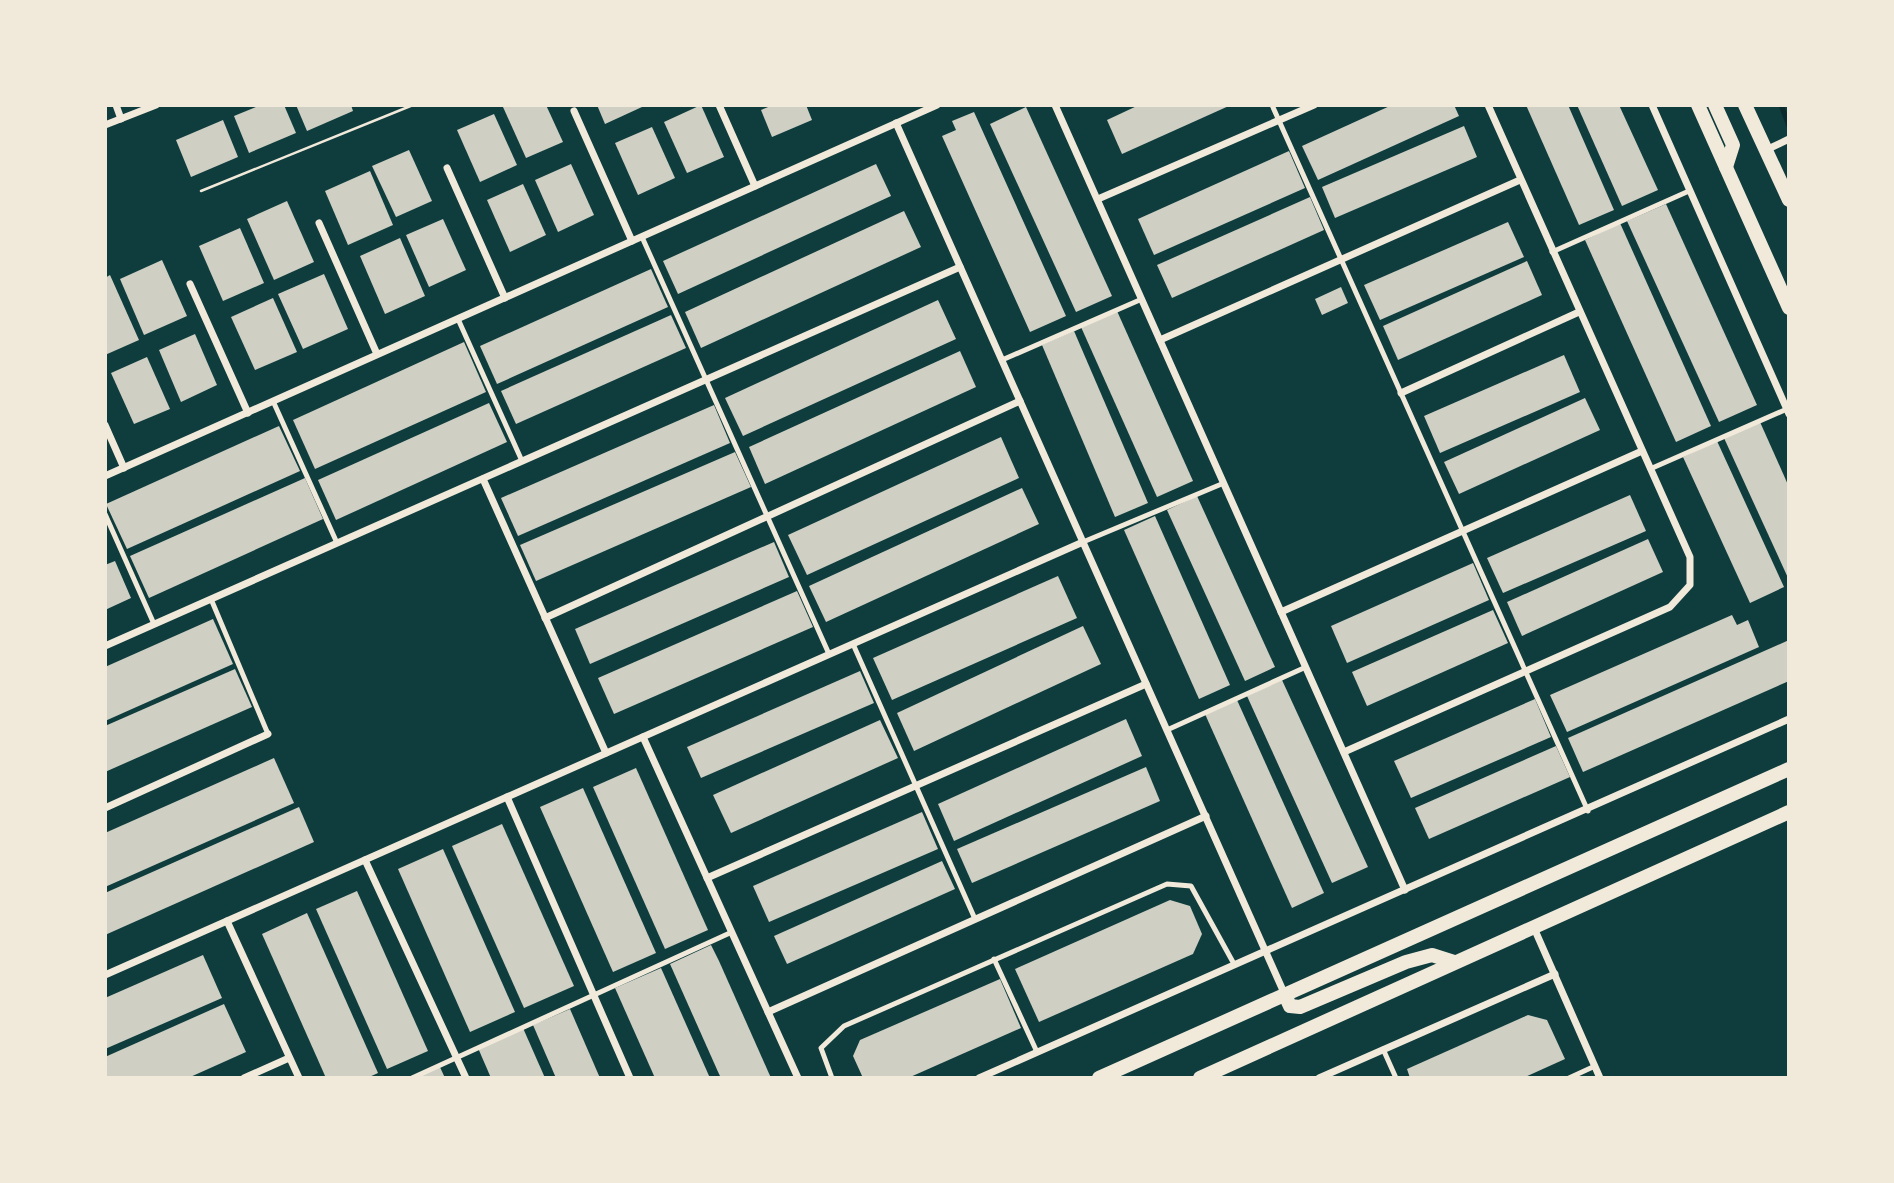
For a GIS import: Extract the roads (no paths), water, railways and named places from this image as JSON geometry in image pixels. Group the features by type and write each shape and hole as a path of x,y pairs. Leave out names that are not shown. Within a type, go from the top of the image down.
{"main road":[{"path":"1698,105 1789,308"},
{"path":"1715,105 1733,145 1726,167"},
{"path":"1745,105 1788,194"},
{"path":"1099,1078 1789,769"},
{"path":"1200,1078 1789,812"},
{"path":"1285,995 1290,1006 1300,1007 1406,962 1432,955 1454,962"}],"street":[{"path":"116,105 121,119"},
{"path":"105,125 156,105"},
{"path":"719,105 755,186"},
{"path":"915,105 919,113"},
{"path":"105,476 937,105"},
{"path":"1055,105 1405,890"},
{"path":"1098,199 1314,105"},
{"path":"1344,752 1670,607 1690,585 1690,557 1488,105"},
{"path":"1652,105 1788,411"},
{"path":"574,111 632,241"},
{"path":"896,123 1285,995"},
{"path":"1766,150 1787,140"},
{"path":"447,168 505,298"},
{"path":"1160,340 1520,180"},
{"path":"318,223 377,354"},
{"path":"105,646 960,267"},
{"path":"190,284 248,412"},
{"path":"1401,393 1579,312"},
{"path":"545,618 1020,401"},
{"path":"105,425 124,468"},
{"path":"1281,612 1642,451"},
{"path":"482,479 606,753"},
{"path":"105,975 1083,542"},
{"path":"707,878 1146,684"},
{"path":"979,1078 1265,950 1588,811 1789,719"},
{"path":"105,808 268,734"},
{"path":"643,737 798,1078"},
{"path":"507,797 630,1078"},
{"path":"768,1012 1206,816"},
{"path":"365,860 466,1078"},
{"path":"226,921 299,1078"},
{"path":"1534,928 1600,1078"},
{"path":"1319,1078 1555,974"},
{"path":"244,1078 289,1058"}],"lane":[{"path":"1272,105 1588,811"},
{"path":"1552,252 1689,191"},
{"path":"642,237 829,654"},
{"path":"1002,360 1142,299"},
{"path":"458,319 522,461"},
{"path":"274,401 337,543"},
{"path":"1650,469 1788,411"},
{"path":"1083,542 1224,483"},
{"path":"105,514 154,624"},
{"path":"211,599 268,734"},
{"path":"853,643 975,919"},
{"path":"1167,730 1306,667"},
{"path":"832,1078 821,1048 844,1026 1167,884 1191,886 1234,964"},
{"path":"412,1078 732,932"},
{"path":"994,959 1037,1052"},
{"path":"1383,1049 1396,1078"},
{"path":"1569,1078 1595,1066"}],"waterway":[{"path":"1781,105 1789,126"}]}
